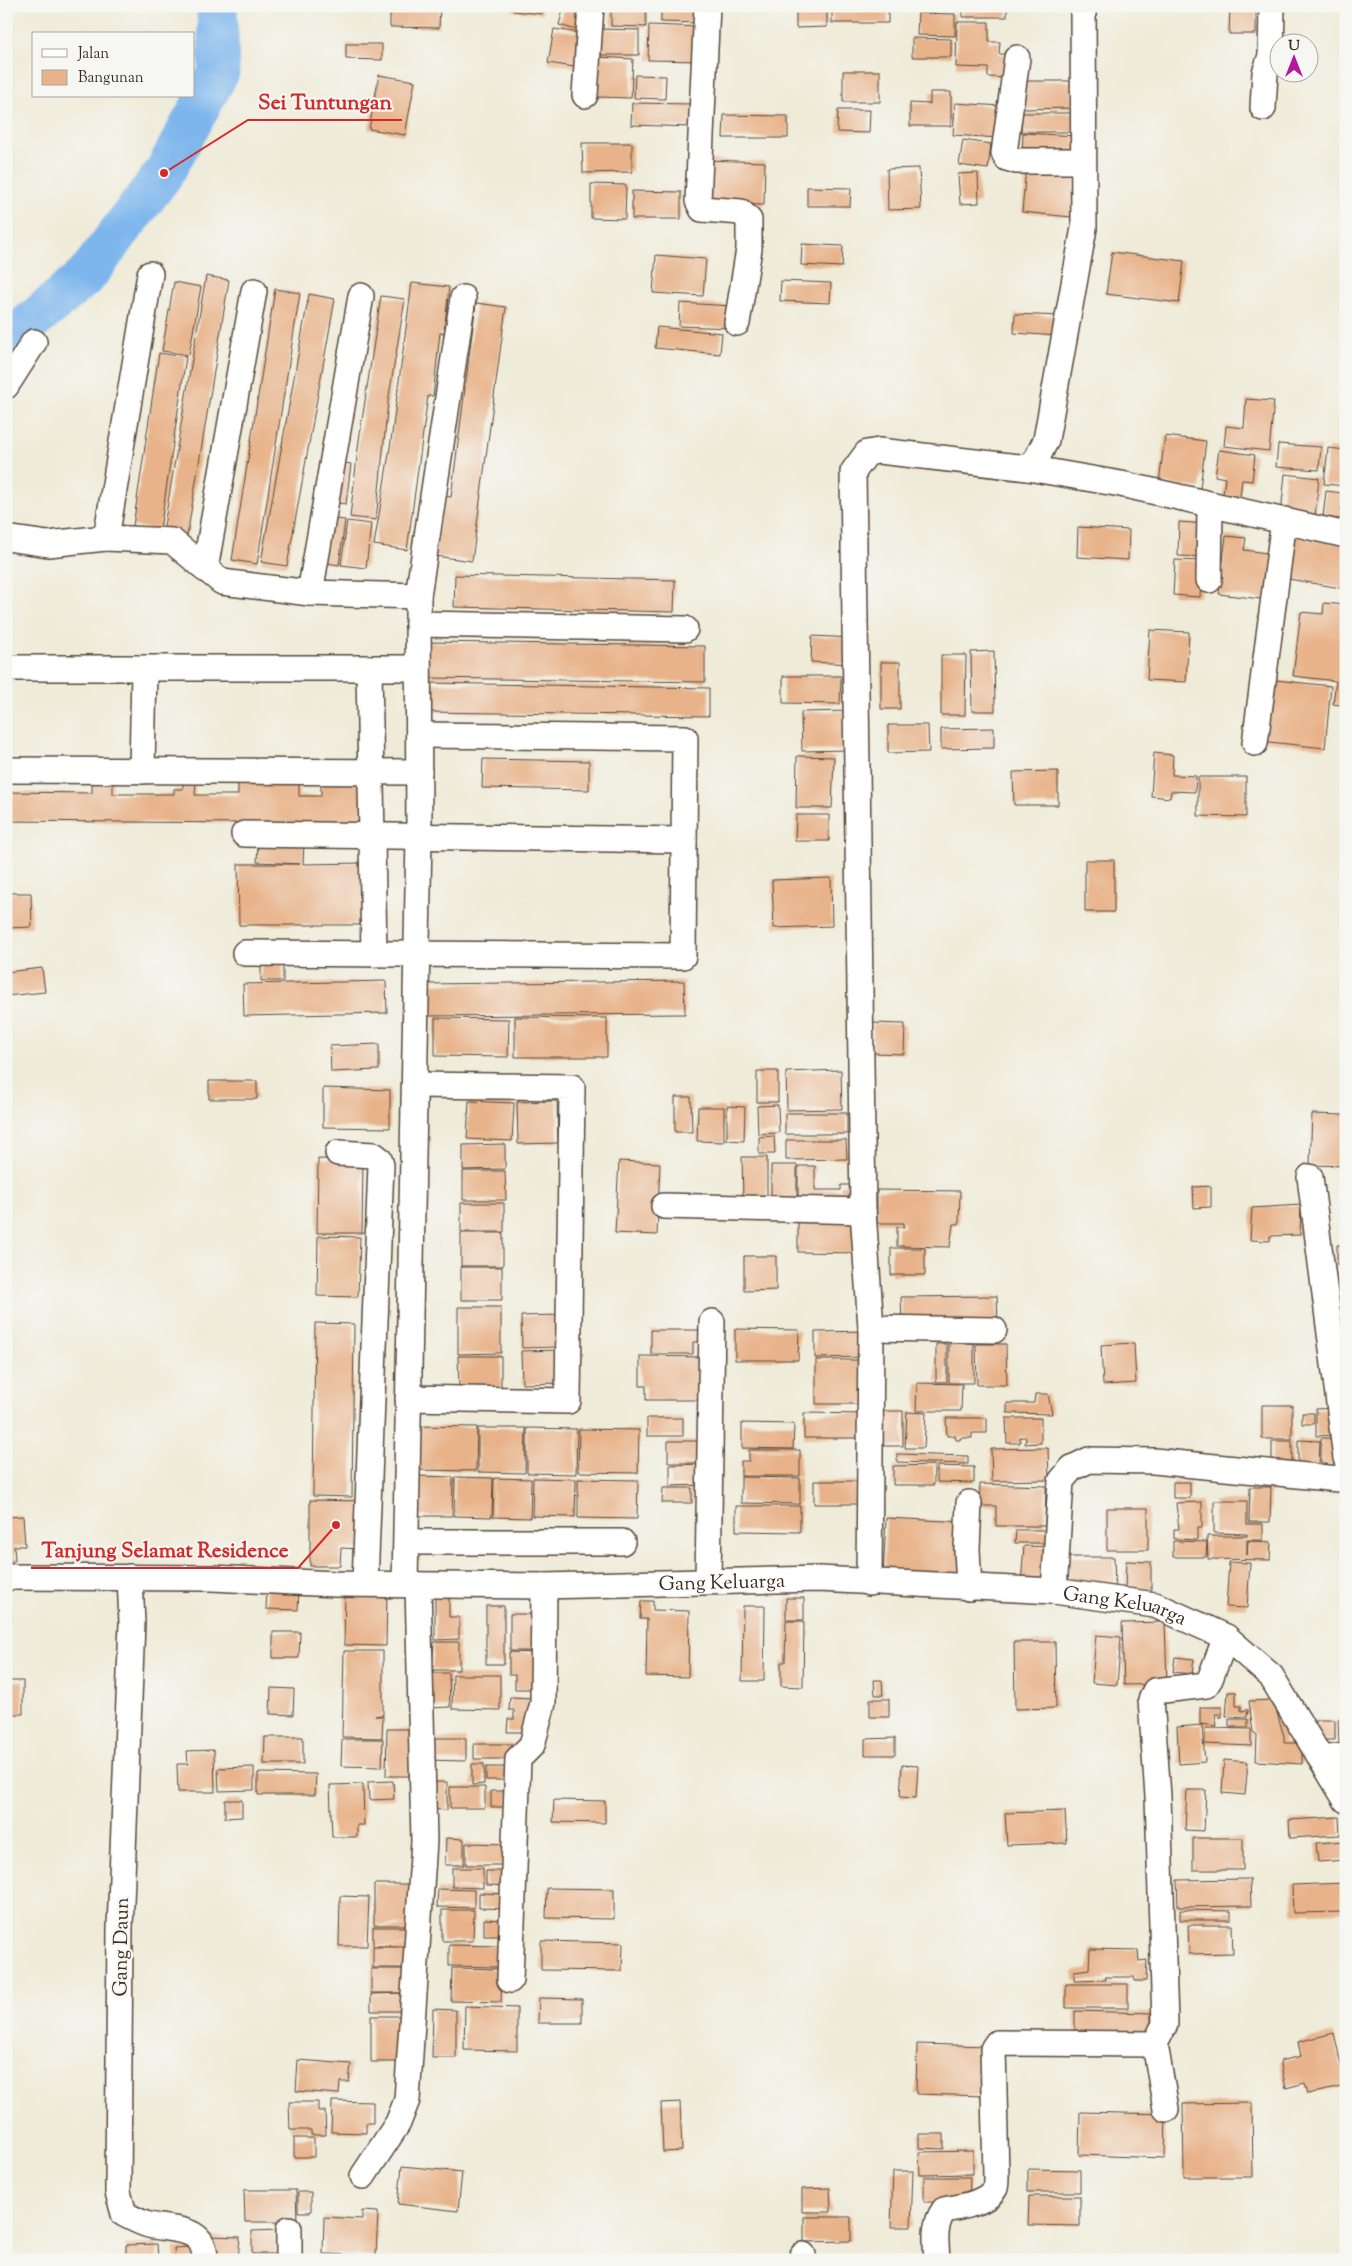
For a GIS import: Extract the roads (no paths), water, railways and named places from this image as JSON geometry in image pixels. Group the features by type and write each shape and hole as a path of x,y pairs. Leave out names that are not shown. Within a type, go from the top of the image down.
{"street":[{"path":"585,95 591,6"},
{"path":"707,6 697,177 698,202 702,209 741,212 749,220 749,249 738,323"},
{"path":"1028,468 1037,458 1046,440 1084,228 1083,6"},
{"path":"1264,108 1265,74 1271,56 1272,6"},
{"path":"1017,58 1004,153 1007,158 1017,161 1083,161"},
{"path":"106,538 150,274"},
{"path":"204,569 254,291"},
{"path":"310,593 361,296"},
{"path":"363,2176 398,2123 407,2100 424,1841 411,1585 407,1542 419,836 418,596 463,298"},
{"path":"6,386 34,342"},
{"path":"869,1583 871,1328 863,1211 853,472 867,453 879,451 1028,468 1121,484 1210,506 1284,520 1346,535"},
{"path":"1209,580 1210,506"},
{"path":"1255,743 1284,520"},
{"path":"6,538 48,544 106,538 172,541 222,582 310,593 418,596"},
{"path":"418,624 685,629"},
{"path":"6,668 418,668"},
{"path":"369,668 374,954"},
{"path":"142,772 144,669"},
{"path":"246,952 683,956 685,738 419,735"},
{"path":"6,770 419,772"},
{"path":"244,834 684,840"},
{"path":"408,1398 568,1401 572,1087 415,1086"},
{"path":"338,1153 374,1155 379,1159 381,1166 365,1583"},
{"path":"1310,1177 1346,1458"},
{"path":"664,1206 863,1211"},
{"path":"708,1580 712,1322"},
{"path":"871,1328 994,1330"},
{"path":"1054,1591 1061,1481 1072,1468 1089,1460 1154,1461 1338,1479 1346,1473"},
{"path":"969,1503 967,1549 969,1588"},
{"path":"407,1542 622,1542"},
{"name":"Gang Keluarga","path":"6,1577 130,1577 411,1585 544,1586 708,1580 819,1579 1054,1591 1155,1605 1233,1643 1271,1676 1346,1800"},
{"name":"Gang Daun","path":"130,1577 132,1623 120,1928 118,2192 124,2214 148,2225 191,2232 199,2240 205,2252 205,2260"},
{"path":"510,1980 518,1758 532,1745 543,1703 544,1586"},
{"path":"1166,2109 1155,2044 1165,2024 1158,1796 1151,1700 1155,1691 1206,1685 1233,1643"},
{"path":"1321,1758 1346,1756"},
{"path":"937,2254 938,2220 944,2210 972,2204 987,2197 995,2188 993,2049 997,2043 1155,2044"},
{"path":"289,2260 290,2229"}],"waterway":[{"path":"6,343 86,276 164,173 219,72 217,6"}],"place":[{"name":"Sei Tuntungan","path":"164,173"},
{"name":"Tanjung Selamat Residence","path":"336,1525"}]}
